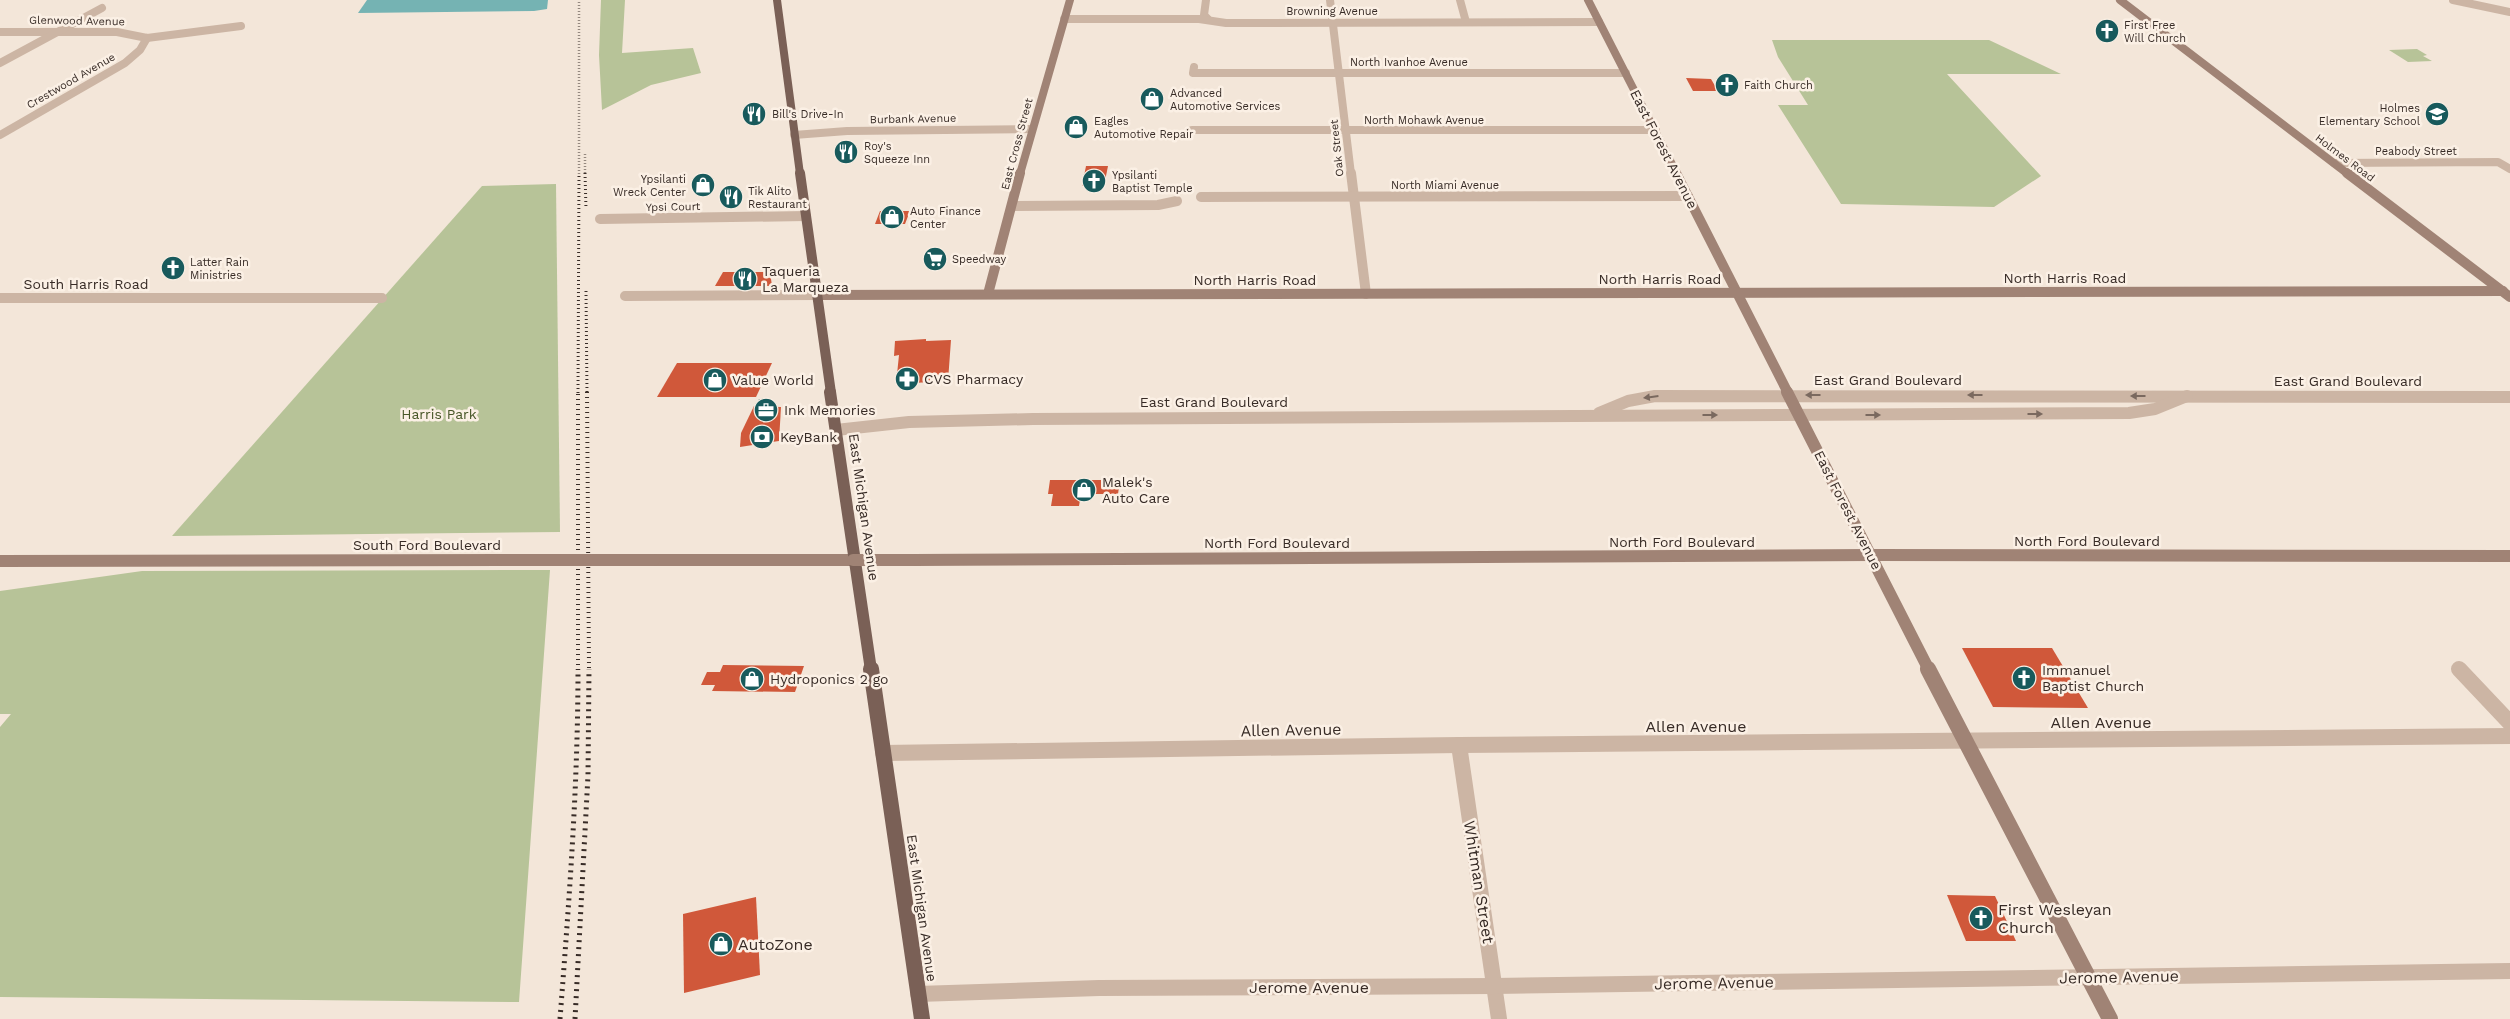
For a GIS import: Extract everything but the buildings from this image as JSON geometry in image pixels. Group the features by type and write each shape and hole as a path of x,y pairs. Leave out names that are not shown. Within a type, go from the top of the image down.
{"main road":[{"name":"East Michigan Avenue","path":"777,0 794,135 922,1019"}],"street":[{"name":"East Cross Street","path":"988,294 1032,129 1070,0"},
{"path":"1206,0 1204,15 1208,19"},
{"name":"Oak Street","path":"1330,0 1366,294"},
{"path":"1460,0 1466,22"},
{"name":"East Forest Avenue","path":"1588,0 1656,130 1798,415 2110,1019"},
{"name":"Holmes Road","path":"2120,0 2506,294"},
{"path":"2453,0 2510,12"},
{"path":"0,63 102,8"},
{"name":"Browning Avenue","path":"1064,19 1208,19 1226,22 1599,22"},
{"name":"Glenwood Avenue","path":"0,32 118,32 147,38 188,31 241,26"},
{"name":"Crestwood Avenue","path":"0,135 125,63 140,50 147,38"},
{"name":"North Ivanhoe Avenue","path":"1193,72 1626,73"},
{"name":"Burbank Avenue","path":"794,135 847,131 1032,129"},
{"name":"North Mohawk Avenue","path":"1192,130 1656,130"},
{"name":"Peabody Street","path":"2334,163 2498,162 2510,169"},
{"name":"North Miami Avenue","path":"1201,197 1688,196"},
{"path":"1012,206 1158,205 1177,201"},
{"name":"Ypsi Court","path":"600,220 806,216"},
{"name":"North Harris Road","path":"818,295 2506,294"},
{"path":"625,296 818,295"},
{"name":"South Harris Road","path":"0,298 382,298"},
{"name":"East Grand Boulevard","path":"1592,416 1628,401 1655,396 2510,397"},
{"name":"East Grand Boulevard","path":"836,430 909,422 997,419 2129,413 2155,410 2187,396"},
{"name":"North Ford Boulevard","path":"853,560 1872,555 2510,556"},
{"name":"South Ford Boulevard","path":"0,561 853,560"},
{"path":"2459,669 2510,723"},
{"name":"Allen Avenue","path":"883,753 1458,745 2510,736"},
{"name":"Whitman Street","path":"1458,745 1499,1019"},
{"name":"Jerome Avenue","path":"918,994 1099,988 1495,986 2510,971"}],"green space":[{"path":"601,0 625,0 622,53 693,48 701,73 651,85 602,110 599,55"},
{"path":"1772,40 1989,40 2061,74 1947,74 2041,176 1994,207 1841,204 1778,105 1808,105 1778,57"},
{"path":"2417,49 2427,55 2423,56 2432,61 2408,62 2389,50"},
{"name":"Harris Park","path":"556,184 560,532 172,536 482,186"},
{"path":"550,570 519,1002 0,997 0,727 11,714 0,714 0,591 142,571"}],"water":[{"path":"367,0 548,0 547,9 534,11 358,13"}],"railway":[{"path":"579,0 579,173"},
{"path":"585,154 585,173"},
{"path":"578,393 579,173"},
{"path":"585,173 586,209"},
{"path":"586,291 587,393"},
{"path":"587,392 589,669"},
{"path":"560,1019 570,888 578,713 578,393"},
{"path":"575,1019 588,775 589,669"}],"place":[{"name":"First Free Will Church","path":"2107,31"},
{"name":"Faith Church","path":"1727,85"},
{"name":"Advanced Automotive Services","path":"1152,99"},
{"name":"Bill's Drive-In","path":"754,114"},
{"name":"Holmes Elementary School","path":"2437,114"},
{"name":"Eagles Automotive Repair","path":"1076,127"},
{"name":"Roy's Squeeze Inn","path":"846,152"},
{"name":"Ypsilanti Baptist Temple","path":"1094,181"},
{"name":"Ypsilanti Wreck Center","path":"703,185"},
{"name":"Tik Alito Restaurant","path":"731,197"},
{"name":"Auto Finance Center","path":"892,217"},
{"name":"Speedway","path":"935,259"},
{"name":"Latter Rain Ministries","path":"173,268"},
{"name":"Taqueria La Marqueza","path":"745,279"},
{"name":"CVS Pharmacy","path":"907,379"},
{"name":"Value World","path":"715,380"},
{"name":"Ink Memories","path":"766,410"},
{"name":"KeyBank","path":"762,437"},
{"name":"Malek's Auto Care","path":"1084,490"},
{"name":"Immanuel Baptist Church","path":"2024,678"},
{"name":"Hydroponics 2 go","path":"752,679"},
{"name":"First Wesleyan Church","path":"1981,918"},
{"name":"AutoZone","path":"721,944"}]}
